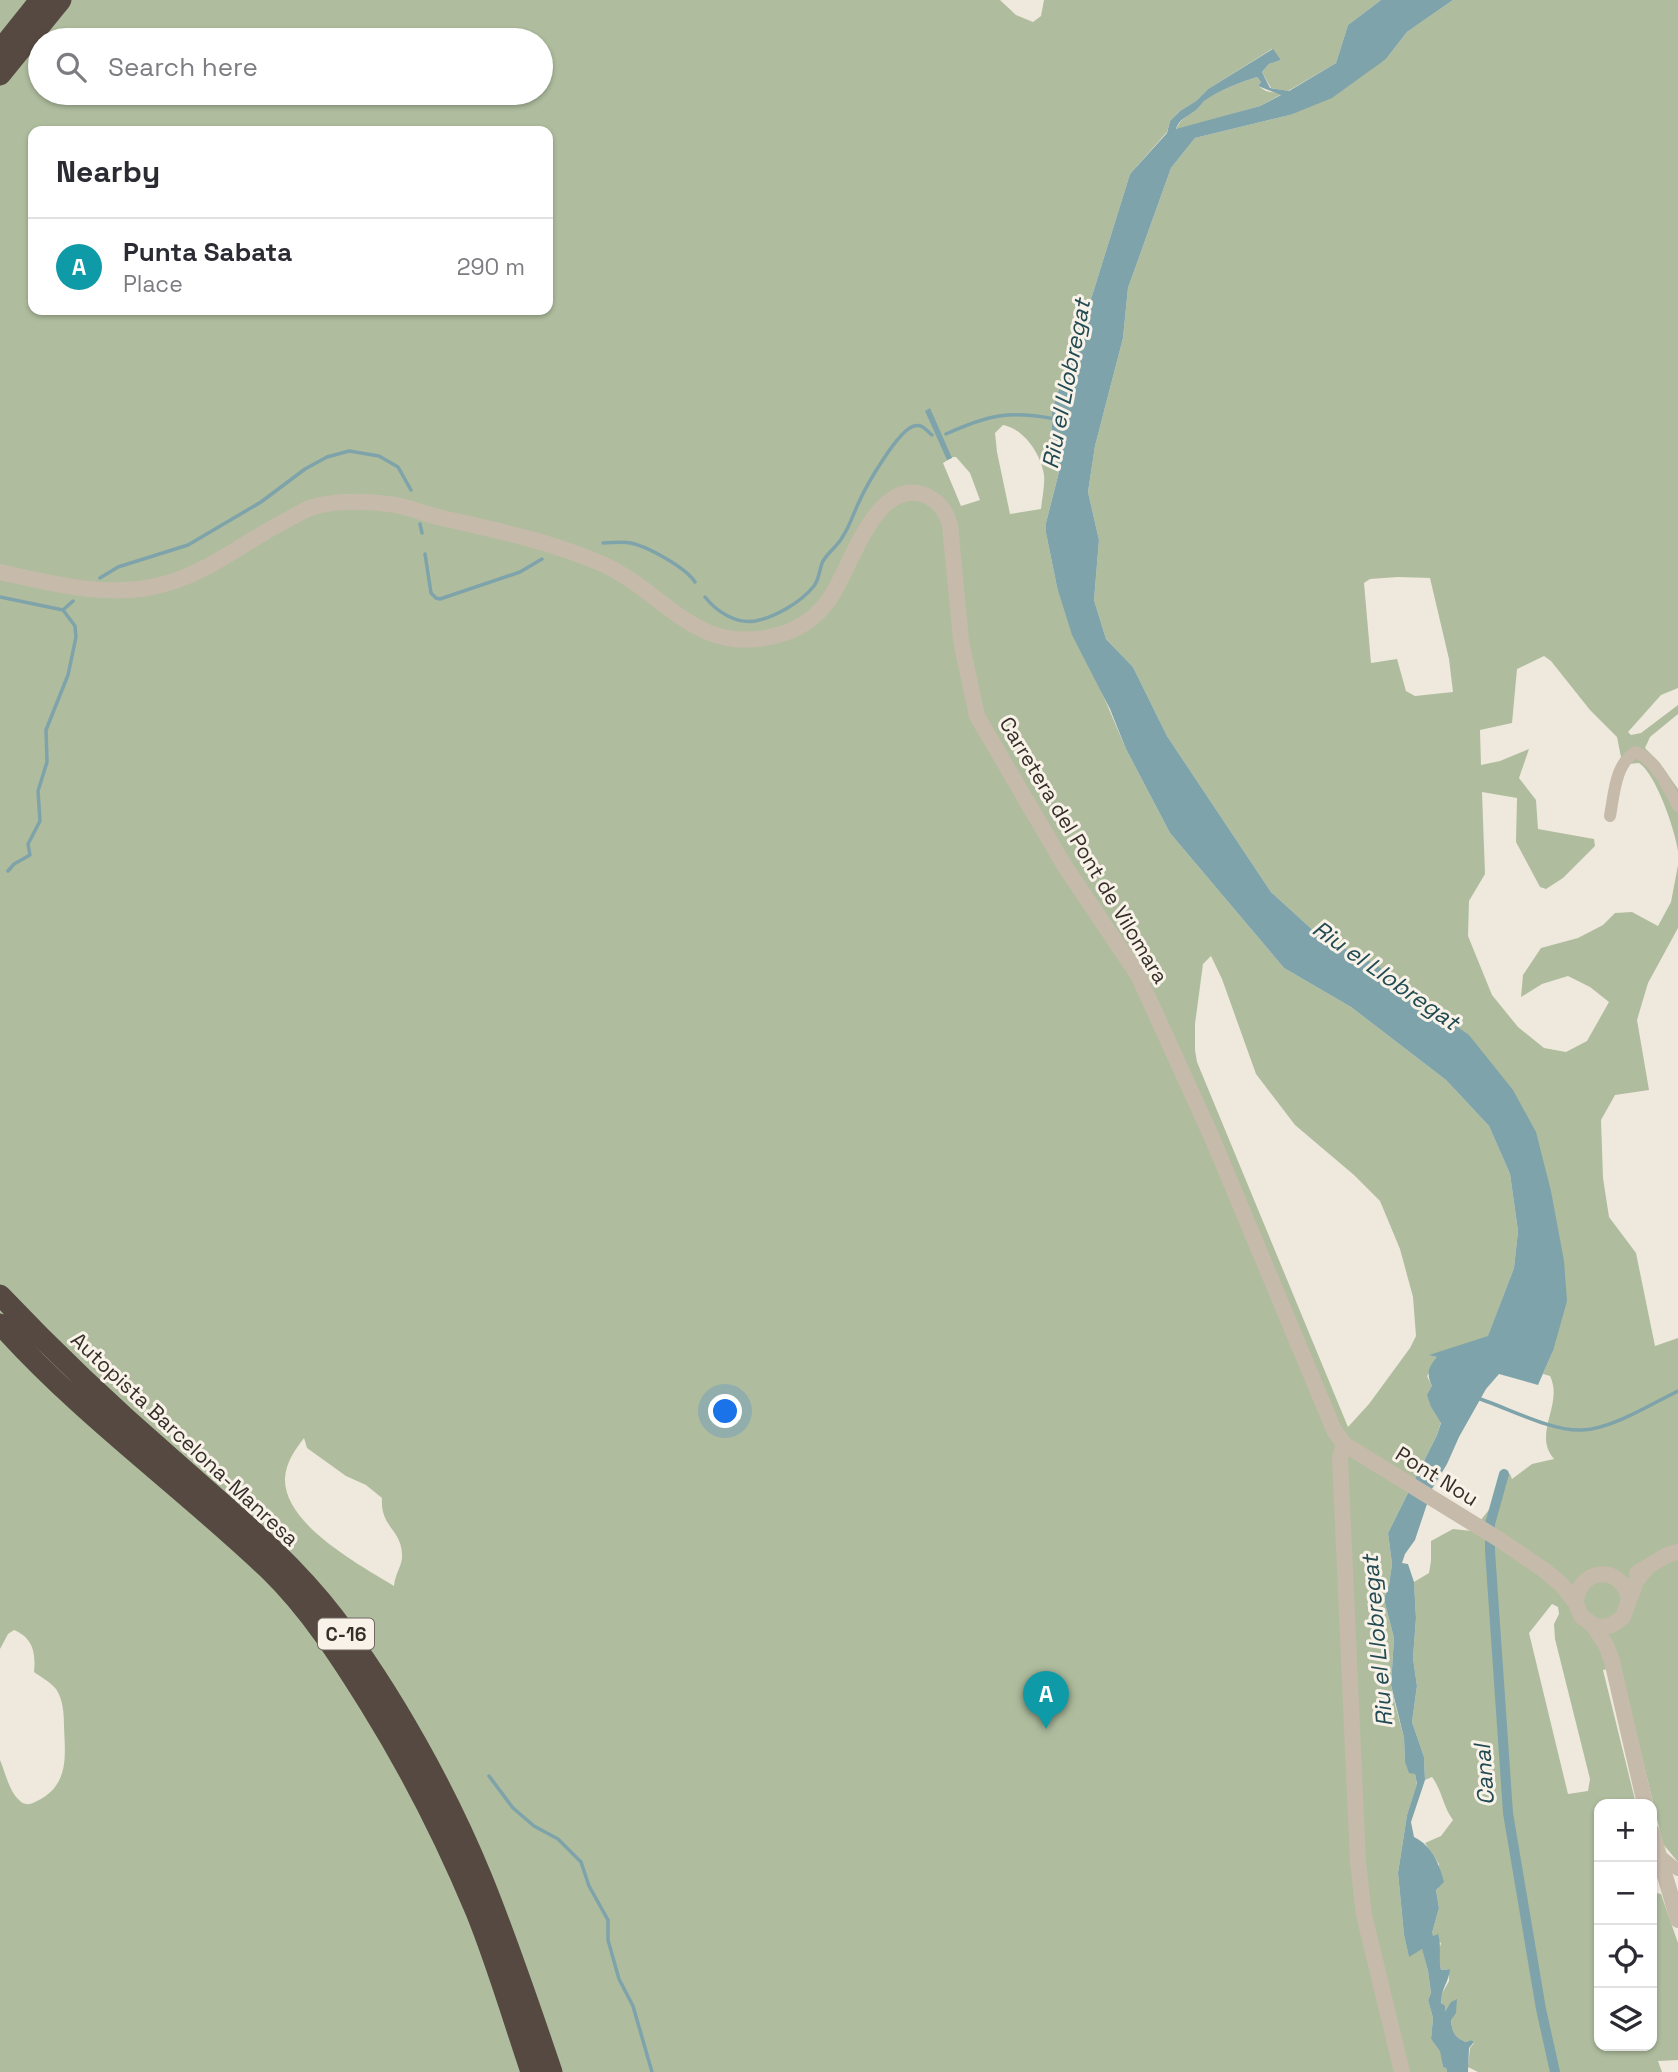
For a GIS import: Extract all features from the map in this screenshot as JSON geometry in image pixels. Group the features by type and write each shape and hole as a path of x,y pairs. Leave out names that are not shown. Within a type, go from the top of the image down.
{"highway":[{"path":"0,50 40,0"},
{"path":"38,28 61,0"},
{"path":"0,75 28,41"},
{"name":"Autopista Barcelona-Manresa","path":"0,1295 55,1353 264,1541 333,1616 372,1670 460,1829 482,1878 552,2072"},
{"name":"Autopista Barcelona-Manresa","path":"0,1324 30,1357 75,1399 270,1572 338,1656 394,1743 445,1841 476,1914 531,2072"}],"street":[{"name":"Carretera del Pont de Vilomara","path":"0,572 87,589 143,589 194,573 312,507 360,501 393,504 535,539 584,556 604,564 652,594 695,627 735,640 756,640 797,628 812,619 828,602 872,520 888,500 911,492 933,499 944,510 950,525 961,641 977,716 1064,865 1138,975 1213,1140 1326,1415 1348,1446"},
{"path":"1610,816 1618,777 1627,757 1636,752 1646,756 1664,779 1678,806"},
{"name":"Pont Nou","path":"1348,1446 1544,1570"},
{"path":"1348,1446 1340,1458 1358,1862 1366,1926 1402,2072"},
{"path":"1544,1570 1564,1577 1586,1579 1602,1574 1615,1577 1632,1575 1667,1555 1678,1552"},
{"path":"1612,1661 1611,1644 1616,1623 1626,1612 1636,1581 1646,1569"},
{"path":"1544,1570 1562,1585 1576,1603 1581,1616 1593,1625 1606,1645 1644,1799"},
{"path":"1615,1577 1623,1584 1629,1599"},
{"path":"1576,1603 1577,1591 1586,1579"},
{"path":"1593,1625 1602,1627 1616,1623"},
{"path":"1657,1853 1678,1870"},
{"path":"1657,1853 1673,1885 1677,1912"}],"green space":[{"path":"0,0 1000,0 1016,15 1033,22 1041,16 1044,0 1381,0 1348,25 1336,63 1288,91 1271,88 1262,72 1269,64 1281,60 1272,49 1208,89 1180,111 1170,121 1167,132 1130,174 1092,296 1052,409 1052,441 1059,472 1046,533 1057,587 1126,749 1170,833 1284,968 1351,1007 1446,1080 1489,1126 1510,1174 1518,1231 1514,1268 1488,1337 1431,1355 1438,1357 1427,1376 1432,1386 1431,1407 1441,1422 1388,1533 1392,1564 1384,1599 1394,1638 1391,1685 1404,1738 1405,1762 1415,1774 1417,1785 1407,1815 1398,1873 1404,1935 1409,1956 1422,1948 1431,1993 1428,2000 1433,2018 1431,2039 1441,2051 1443,2067 1447,2072 0,2072 0,1760 15,1795 23,1803 29,1804 55,1787 65,1758 60,1697 54,1686 34,1672 34,1652 25,1637 14,1630 8,1634 0,1649","holes":["1003,425 1011,427 1024,437 1035,451 1044,475 1041,509 1010,514 995,433","953,457 970,473 980,500 961,506 943,463","1211,956 1256,1074 1295,1125 1380,1201 1400,1249 1413,1297 1416,1336 1369,1404 1348,1427 1197,1062 1195,1024 1203,964","304,1438 307,1448 382,1498 384,1515 401,1546 401,1562 394,1586 344,1555 310,1527 296,1511 288,1495 285,1478 289,1461"]},
{"path":"1453,0 1678,0 1678,688 1661,695 1628,732 1631,735 1641,733 1678,705 1678,714 1650,737 1645,748 1659,762 1678,789 1678,851 1664,803 1652,778 1639,763 1618,765 1621,757 1617,737 1544,656 1517,669 1512,723 1480,730 1481,765 1500,761 1529,749 1519,778 1536,800 1538,829 1594,839 1595,846 1563,878 1546,889 1540,887 1516,842 1517,798 1482,792 1485,874 1469,901 1468,936 1492,995 1518,1027 1544,1048 1566,1052 1587,1041 1609,1002 1590,987 1568,976 1542,984 1521,997 1523,975 1541,948 1578,938 1603,925 1615,913 1632,912 1658,926 1671,902 1678,865 1678,928 1648,983 1637,1020 1649,1090 1615,1095 1601,1120 1603,1178 1609,1217 1636,1253 1655,1346 1678,1338 1678,1862 1663,1844 1657,1819 1657,1799 1652,1799 1620,1666 1603,1670 1635,1799 1594,1799 1594,2051 1657,2051 1657,1893 1661,1894 1678,1943 1678,2060 1658,2061 1662,2072 1478,2072 1468,2067 1470,2048 1474,2043 1456,2036 1451,2019 1444,2014 1440,1997 1449,1981 1449,1969 1441,1970 1438,1954 1441,1943 1432,1937 1439,1908 1436,1890 1440,1885 1439,1864 1425,1843 1441,1836 1453,1820 1432,1777 1425,1780 1424,1757 1412,1722 1417,1686 1413,1658 1416,1618 1414,1582 1429,1573 1431,1541 1453,1529 1472,1531 1492,1506 1500,1472 1510,1474 1512,1479 1532,1464 1554,1459 1546,1439 1553,1387 1550,1376 1543,1374 1553,1351 1551,1191 1419,1000 1377,965 1316,933 1271,892 1167,736 1133,667 1106,639 1094,600 1099,540 1088,492 1095,446 1123,338 1128,288 1171,168 1195,138 1290,115 1386,59 1407,32","holes":["1430,578 1449,659 1453,692 1415,696 1406,691 1397,659 1371,663 1364,583 1370,579","1552,1604 1558,1607 1559,1614 1554,1624 1555,1639 1590,1779 1588,1791 1568,1794 1529,1633"]},
{"path":"1257,77 1261,82 1258,86 1266,91 1282,94 1260,106 1176,130 1181,121 1206,99"}],"water":[{"name":"Riu el Llobregat","path":"1381,0 1453,0 1407,32 1386,59 1332,98 1290,115 1195,138 1171,168 1128,288 1123,338 1095,446 1088,492 1099,540 1094,600 1106,639 1133,667 1167,736 1271,892 1316,933 1377,965 1419,1000 1469,1035 1513,1090 1536,1132 1551,1191 1564,1261 1567,1301 1553,1351 1538,1385 1499,1374 1486,1389 1432,1489 1415,1540 1402,1563 1408,1564 1414,1582 1416,1618 1413,1658 1417,1686 1412,1722 1424,1757 1425,1780 1411,1822 1414,1837 1426,1845 1434,1856 1444,1882 1436,1890 1439,1908 1432,1933 1433,1936 1438,1934 1439,1938 1441,1970 1450,1969 1441,2003 1445,2006 1445,2012 1451,2002 1457,1999 1456,2013 1451,2020 1453,2031 1462,2040 1474,2042 1469,2048 1468,2072 1447,2072 1443,2067 1440,2051 1431,2039 1433,2018 1428,2000 1431,1993 1422,1949 1409,1957 1404,1935 1398,1873 1407,1815 1417,1784 1415,1774 1409,1773 1405,1762 1404,1738 1391,1685 1394,1638 1384,1599 1392,1564 1388,1533 1441,1423 1427,1395 1432,1386 1429,1371 1437,1357 1429,1355 1488,1336 1514,1268 1518,1231 1510,1174 1489,1126 1446,1080 1351,1007 1284,968 1170,833 1126,749 1110,709 1072,635 1057,587 1046,533 1059,472 1052,441 1052,409 1092,296 1130,174 1167,133 1170,121 1208,89 1273,49 1281,60 1269,64 1262,72 1270,88 1289,91 1336,63 1348,25","holes":["1257,77 1261,82 1258,86 1281,95 1260,106 1176,129 1181,120 1213,95"]},
{"path":"930,408 952,458 947,460 925,411"}],"waterway":[{"name":"Riu el Llobregat","path":"946,434 974,422 999,416 1024,415 1055,419"},
{"path":"705,597 727,616 741,621 755,621 771,616 795,603 816,583 823,561 841,540 868,484 900,437 914,426 920,426 932,435"},
{"path":"100,578 118,567 188,545 261,502 305,469 327,457 349,451 379,456 398,467 411,490"},
{"path":"420,524 422,533"},
{"path":"603,543 628,542 639,545 676,565 695,582"},
{"path":"425,554 431,593 440,599 520,572 542,559"},
{"path":"0,597 63,610 75,626 76,637 68,675 46,730 47,762 38,791 40,821 28,844 30,855 14,864 8,871"},
{"path":"63,610 73,601"},
{"path":"1477,1398 1543,1423 1570,1430 1582,1430 1618,1421 1678,1391"},
{"name":"Canal","path":"1504,1474 1490,1524 1490,1551 1508,1813 1541,2009 1555,2072"},
{"path":"489,1776 513,1808 534,1826 558,1839 581,1862 589,1886 608,1920 608,1940 619,1979 633,2006 652,2072"}],"place":[{"name":"Punta Sabata","path":"1046,1729"}]}
